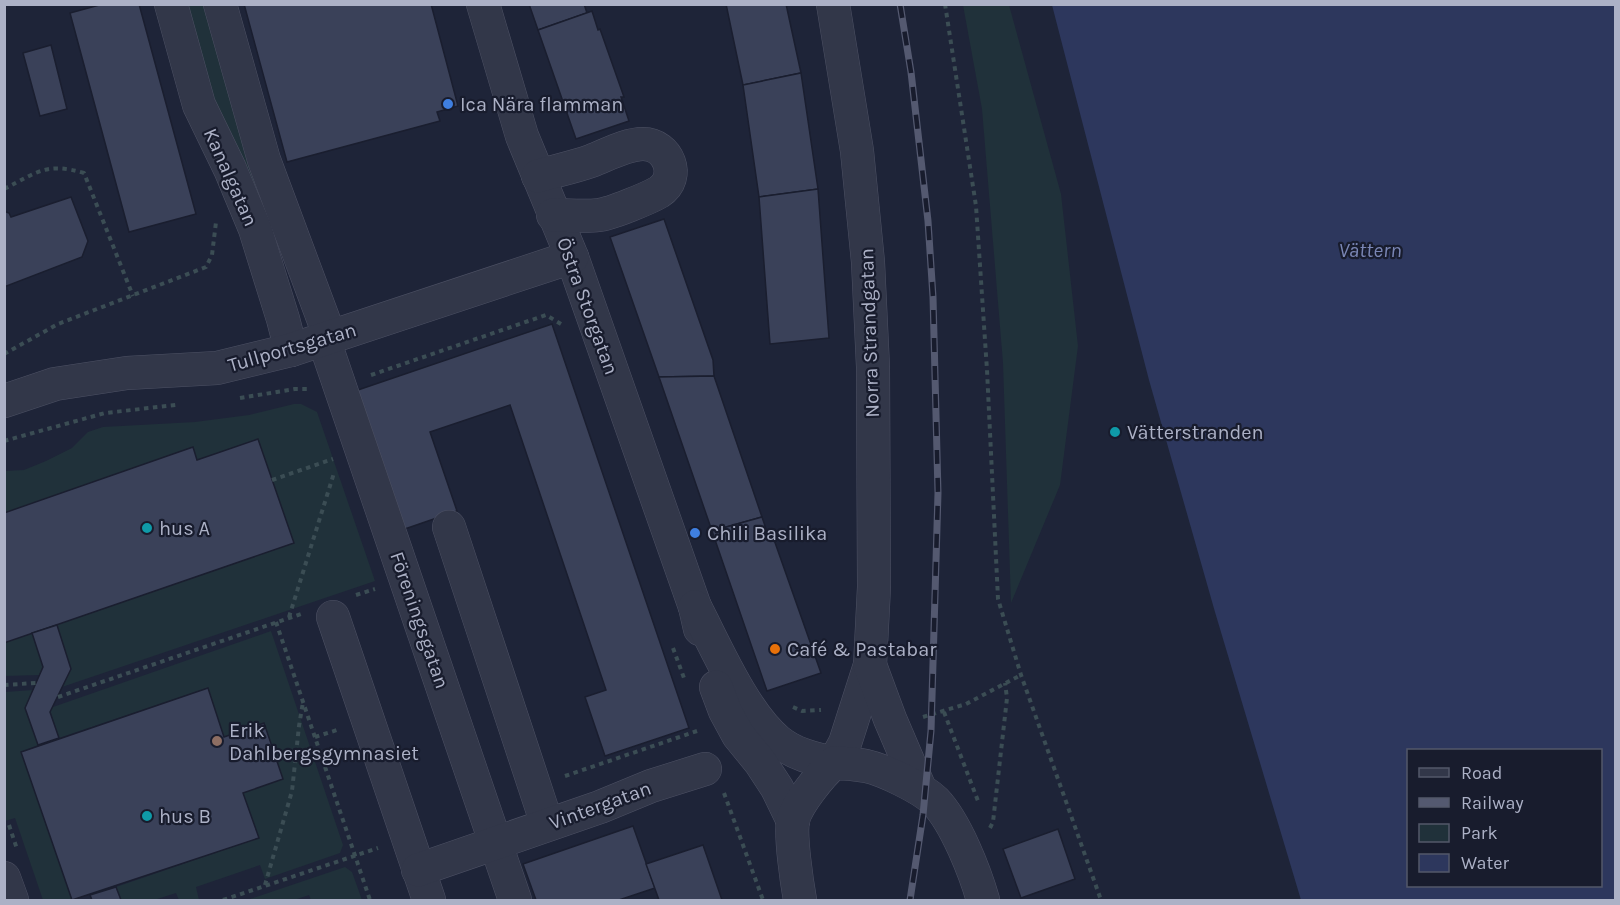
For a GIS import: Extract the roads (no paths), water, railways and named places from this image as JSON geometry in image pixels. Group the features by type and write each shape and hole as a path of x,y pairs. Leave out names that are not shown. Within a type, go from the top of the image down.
{"street":[{"name":"Kanalgatan","path":"171,4 199,105 230,169 255,229 291,350"},
{"name":"Kanalgatan","path":"220,4 264,160 327,338"},
{"name":"Östra Storgatan","path":"483,4 522,136 572,257 695,607 708,667 725,711 738,735 777,788 793,821"},
{"name":"Norra Strandgatan","path":"793,821 814,785 834,763 845,743 870,665 874,587 873,367 868,262 857,151 833,4"},
{"path":"538,176 637,144 659,147 669,160 671,169 667,184 652,195 601,215 553,215"},
{"name":"Tullportsgatan","path":"4,401 55,384 127,373 217,368 291,350 572,257"},
{"name":"Föreningsgatan","path":"327,338 405,578 515,900"},
{"path":"449,527 547,824"},
{"name":"Östra Storgatan","path":"695,607 755,718 778,741 812,758 834,763 868,766 920,789"},
{"path":"331,608 429,900"},
{"name":"Norra Strandgatan","path":"870,665 920,789"},
{"name":"Vintergatan","path":"418,870 710,764"},
{"path":"920,789 935,801 944,813 976,876 982,900"},
{"path":"793,821 795,866 800,900"},
{"path":"4,878 12,900"}],"water":[{"name":"Vättern","path":"1052,5 1615,5 1615,900 1301,900 1149,380"}],"railway":[{"path":"900,4 911,72 928,221 933,297 938,493 931,731 923,815 910,900"}],"place":[{"name":"Ica Nära flamman","path":"448,104"},
{"name":"Vätterstranden","path":"1115,432"},
{"name":"hus A","path":"147,528"},
{"name":"Chili Basilika","path":"695,533"},
{"name":"Café & Pastabar","path":"775,649"},
{"name":"Erik Dahlbergsgymnasiet","path":"217,741"},
{"name":"hus B","path":"147,816"}]}
